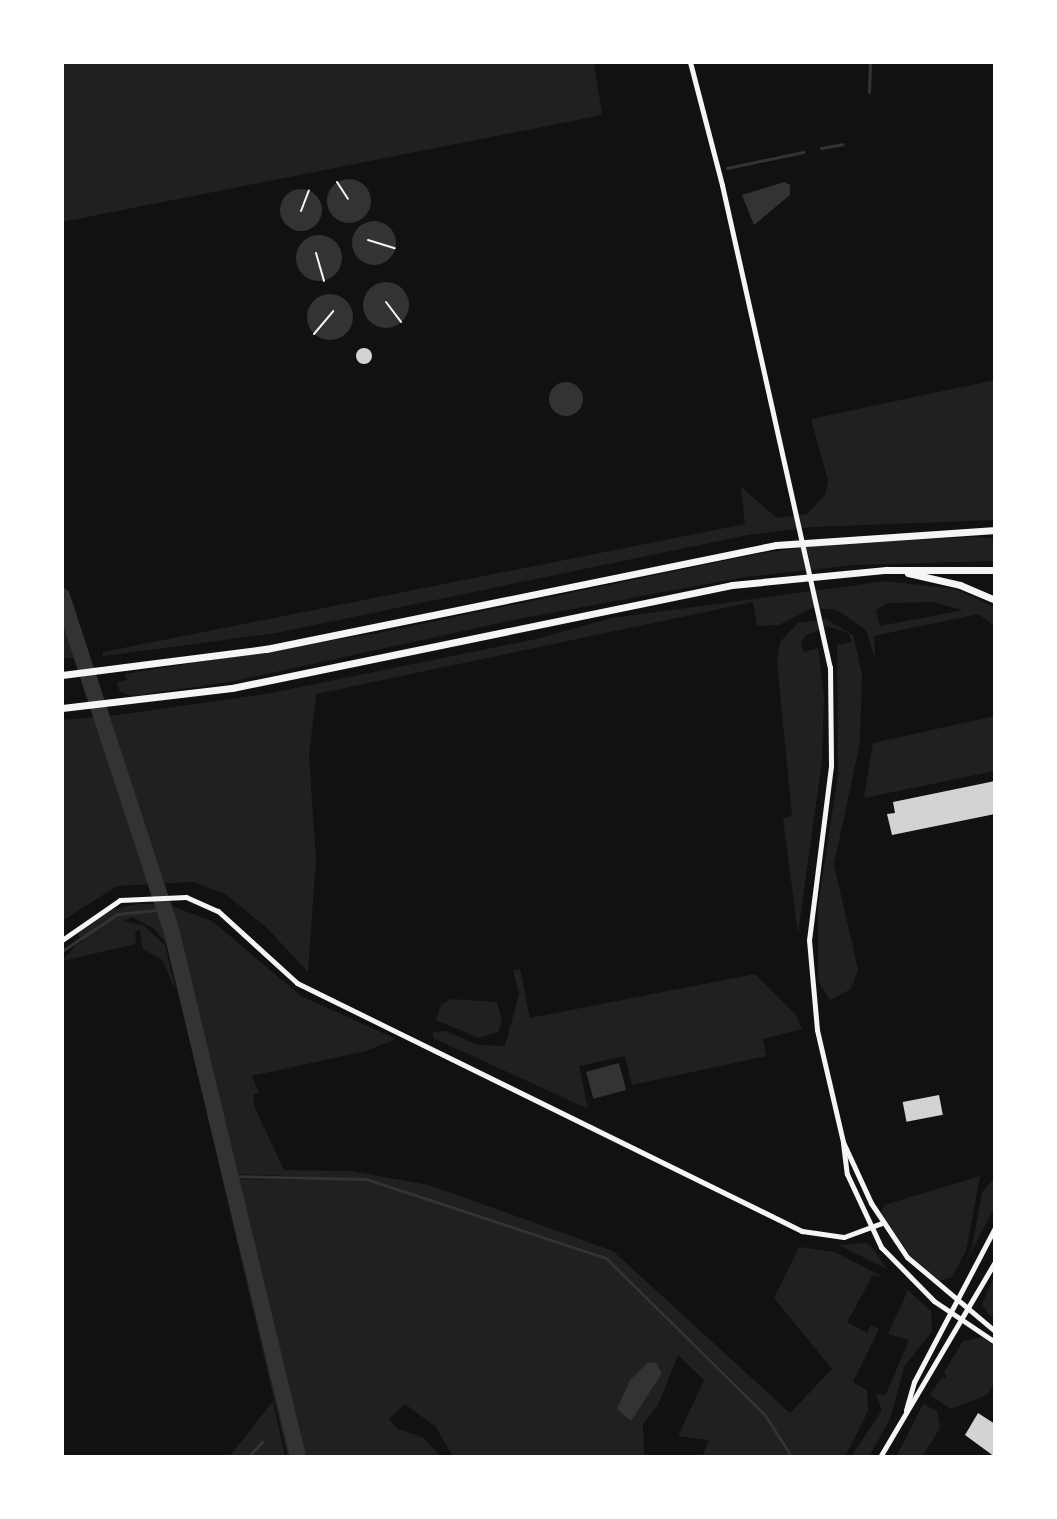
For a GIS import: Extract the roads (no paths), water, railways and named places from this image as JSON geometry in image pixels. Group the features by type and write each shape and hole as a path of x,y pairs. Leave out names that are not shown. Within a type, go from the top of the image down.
{"highway":[{"path":"65,675 266,649 762,547 995,530"},
{"path":"886,570 960,585 995,600"},
{"path":"62,708 232,688 701,591 886,570 995,570"}],"main road":[{"path":"690,62 722,185 825,631 833,735 809,940 817,1030 843,1142 847,1174 869,1228 908,1278 949,1313 995,1342"},
{"path":"62,940 110,905 146,897 186,897 218,911 297,983 802,1231 831,1238 882,1223"},
{"path":"843,1142 882,1223 920,1272 995,1331"},
{"path":"905,1415 914,1382 995,1228"},
{"path":"880,1457 995,1262"}],"waterway":[{"path":"869,92 870,62"},
{"path":"821,148 843,144"},
{"path":"727,168 803,152"},
{"path":"62,596 171,929 298,1457"},
{"path":"62,951 117,914 165,909"},
{"path":"231,1176 366,1179 606,1258 765,1415 792,1457"},
{"path":"248,1457 262,1442"}]}
